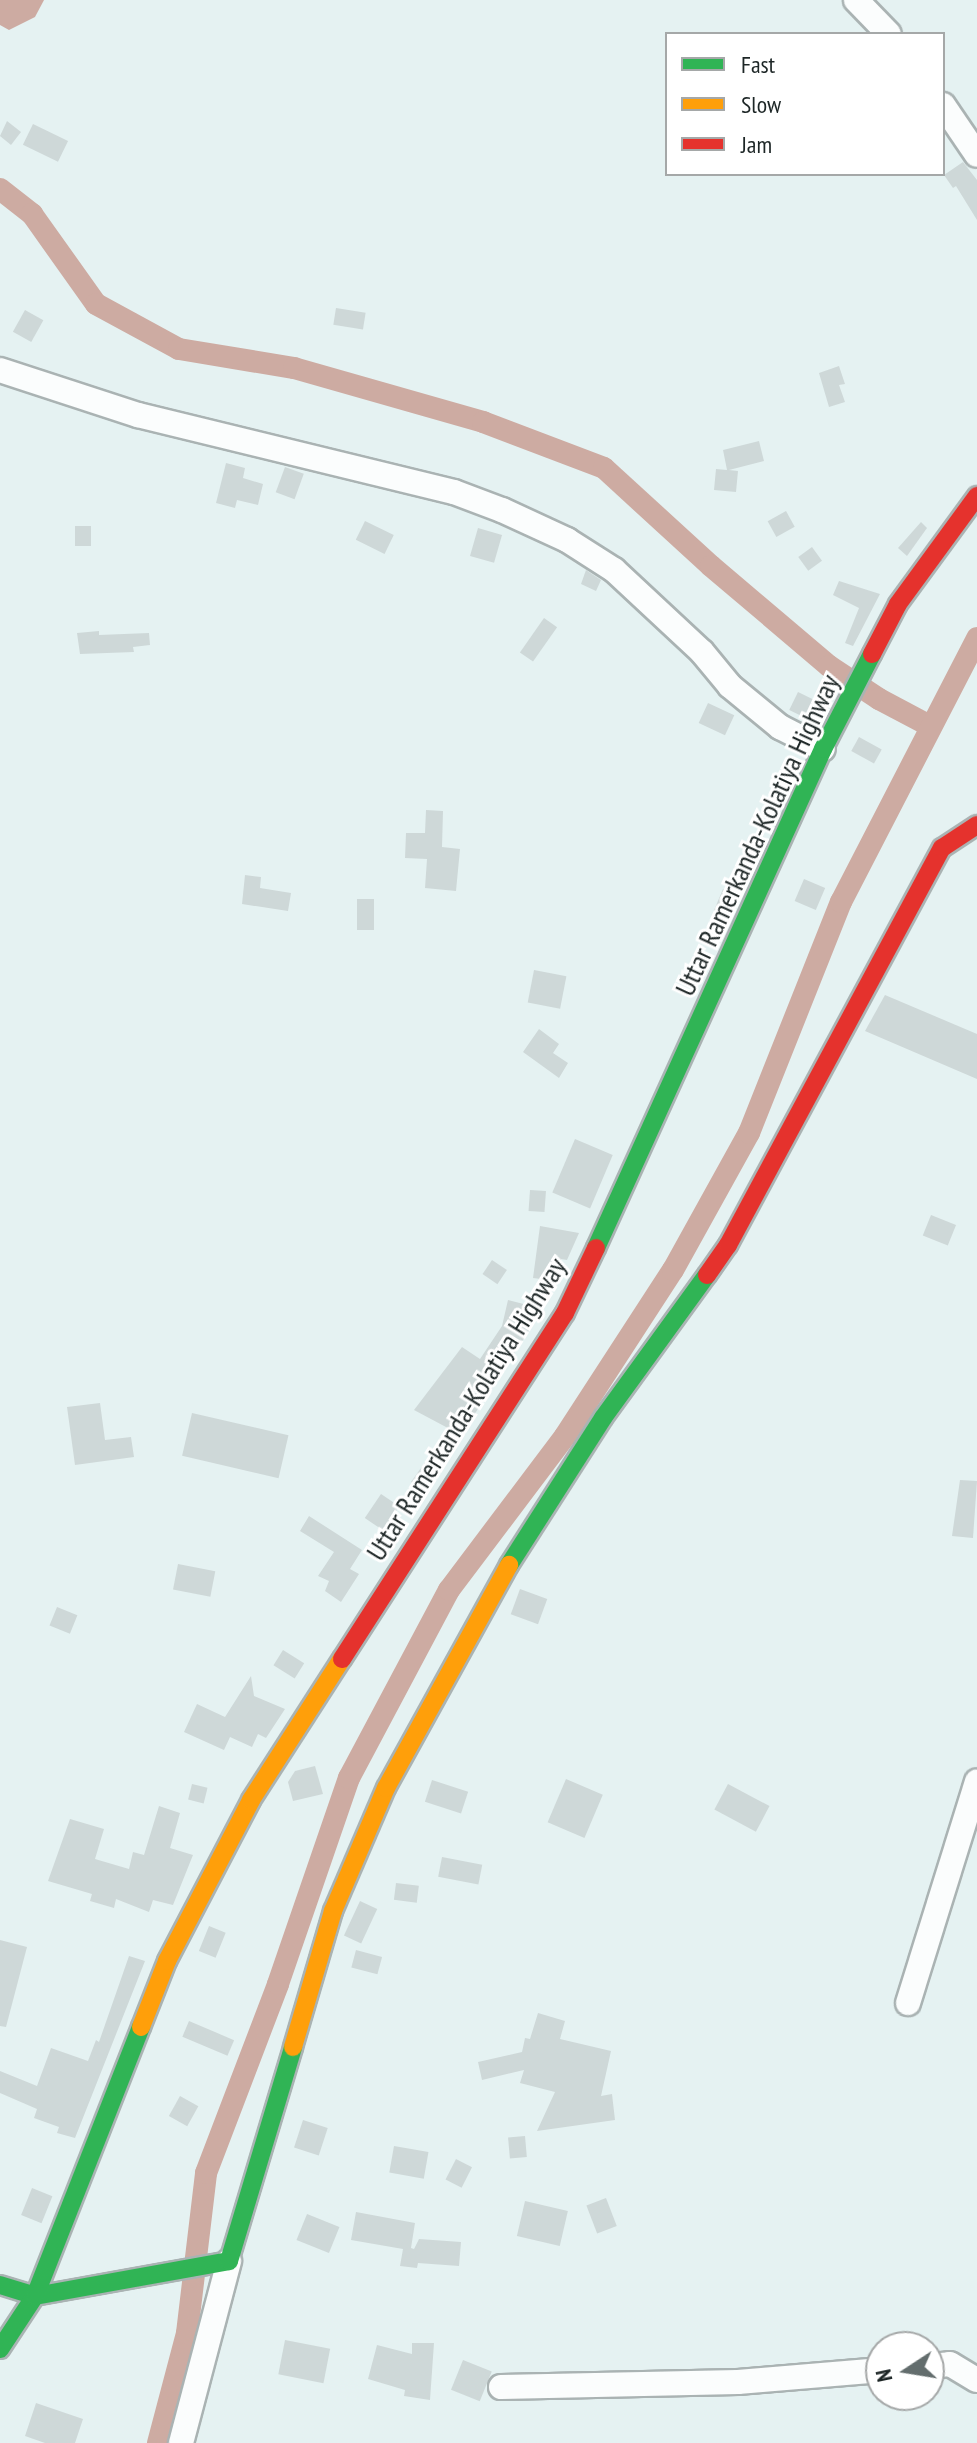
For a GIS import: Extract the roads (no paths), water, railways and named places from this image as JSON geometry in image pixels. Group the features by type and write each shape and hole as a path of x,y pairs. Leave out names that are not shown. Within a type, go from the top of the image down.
{"street":[{"path":"856,0 887,32"},
{"path":"945,108 977,155"},
{"path":"0,370 138,415 454,492 541,528 614,570 702,652 730,686 780,727 827,742"},
{"name":"Uttar Ramerkanda-Kolatiya Highway","path":"0,2349 35,2296 167,1961 251,1800 565,1313 646,1144 827,742 898,604 977,496"},
{"path":"181,2443 222,2262 333,1911 386,1788 522,1542 603,1418 728,1245 942,848 977,825"},
{"path":"908,2003 977,1782"},
{"path":"0,2285 35,2296 222,2262"},
{"path":"945,2364 950,2364 977,2380"},
{"path":"501,2387 738,2382 865,2371"}],"waterway":[{"path":"0,189 32,214 96,304 179,349 294,368 483,422 604,468 711,566 829,666 879,699 930,726"},
{"path":"158,2443 187,2333 206,2173 278,1984 349,1778 449,1590 565,1436 673,1270 749,1133 841,902 977,638"}]}
